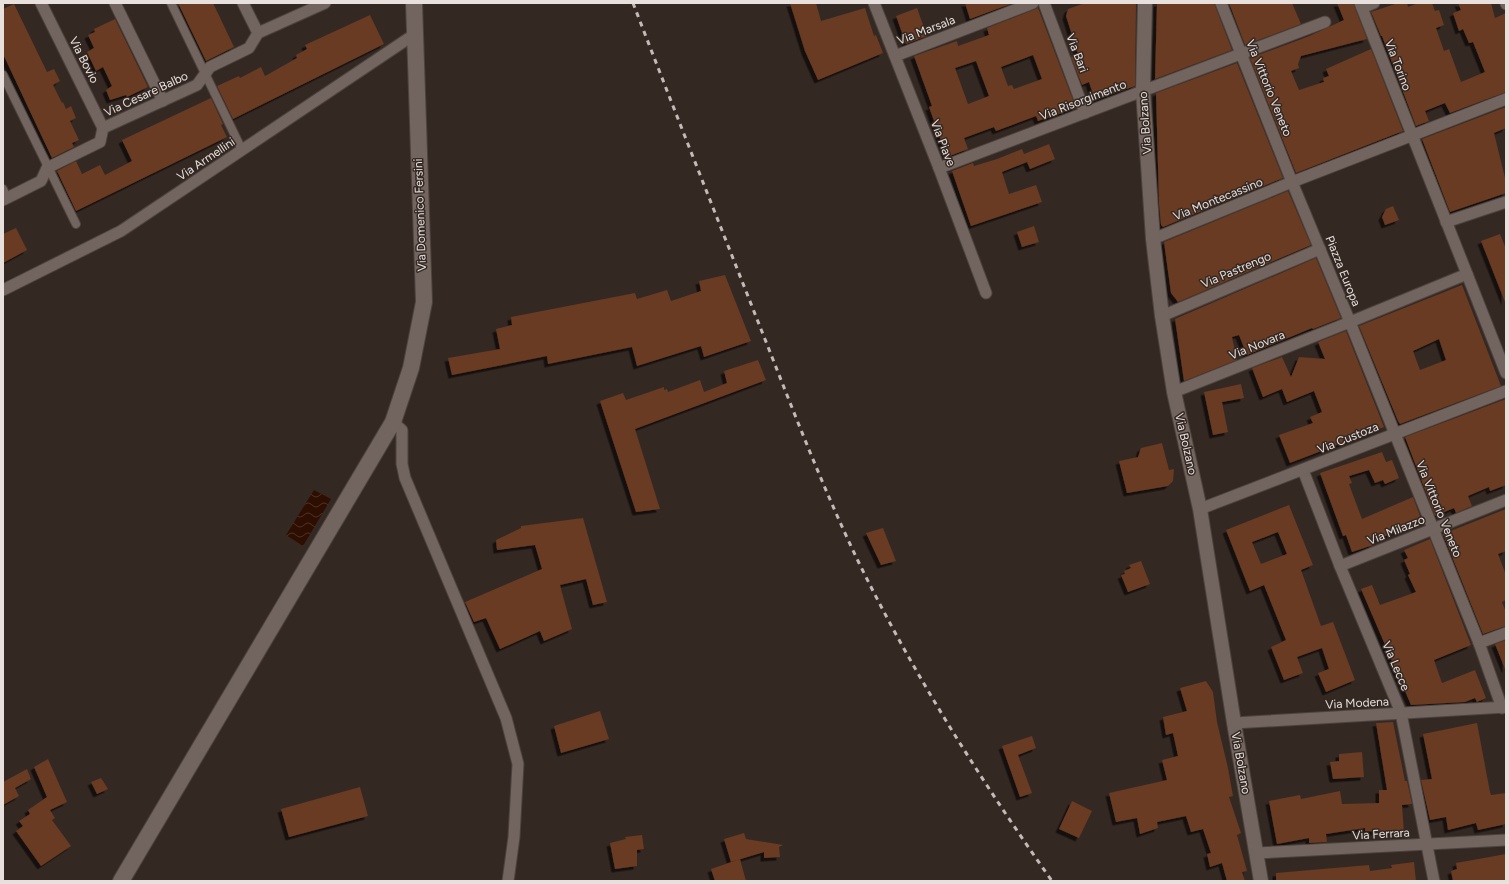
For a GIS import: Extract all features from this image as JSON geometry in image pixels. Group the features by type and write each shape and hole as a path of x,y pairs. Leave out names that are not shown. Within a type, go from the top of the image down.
{"main road":[{"name":"Via Domenico Fersini","path":"121,881 393,422 411,368 424,302 414,3"}],"street":[{"name":"Via Bovio","path":"41,3 103,128"},
{"path":"115,3 163,101"},
{"path":"171,3 242,150"},
{"path":"243,3 258,33 325,3"},
{"name":"Via Piave","path":"874,3 986,293"},
{"name":"Via Marsala","path":"895,56 1033,3"},
{"name":"Via Bari","path":"1044,3 1085,113"},
{"name":"Via Bolzano","path":"1145,3 1143,91 1153,239 1162,316 1174,392 1200,509 1261,881"},
{"name":"Via Vittorio Veneto","path":"1221,3 1292,182"},
{"path":"1361,5 1374,3"},
{"name":"Via Torino","path":"1361,5 1411,136"},
{"name":"Via Risorgimento","path":"939,168 1324,22"},
{"name":"Via Cesare Balbo","path":"4,196 41,181 47,168 100,142 103,128 197,85 210,67 249,48 258,33"},
{"name":"Via Armellini","path":"3,290 121,231 415,34"},
{"path":"3,75 47,168 76,224"},
{"path":"1292,182 1506,99"},
{"path":"1411,136 1506,373"},
{"name":"Via Montecassino","path":"1153,239 1292,182"},
{"name":"Piazza Europa","path":"1292,182 1350,322 1467,274"},
{"path":"1446,222 1506,202"},
{"name":"Via Pastrengo","path":"1162,316 1320,248"},
{"name":"Via Vittorio Veneto","path":"1350,322 1394,434 1434,528 1504,707"},
{"name":"Via Novara","path":"1174,392 1350,322"},
{"name":"Via Custoza","path":"1200,509 1506,390"},
{"path":"393,422 402,430 402,464 405,478 506,718 513,738 518,764 514,837 508,881"},
{"name":"Via Lecce","path":"1303,470 1340,566 1402,713 1434,881"},
{"name":"Via Milazzo","path":"1340,566 1506,500"},
{"path":"1480,643 1506,633"},
{"name":"Via Modena","path":"1234,723 1504,707"},
{"name":"Via Ferrara","path":"1257,853 1506,840"}],"water":[{"path":"314,490 331,499 303,546 286,535"}],"building":[{"path":"178,3 213,3 234,47 206,61"},
{"path":"790,3 816,3 821,21 865,8 874,36 876,35 883,53 818,80 805,51"},
{"path":"965,3 1013,3 970,19"},
{"path":"1085,3 1136,3 1135,86 1095,100 1089,82 1082,85 1071,57 1078,54 1066,16 1068,9"},
{"path":"1157,3 1214,3 1232,50 1155,79"},
{"path":"1229,3 1292,3 1301,24 1245,45"},
{"path":"1337,3 1353,3 1367,39 1301,56 1298,64 1299,68 1291,71 1299,90 1324,82 1323,78 1329,76 1326,69 1371,49 1403,131 1296,173 1250,58 1307,37 1344,20"},
{"path":"1398,3 1407,3 1408,7 1418,3 1432,3 1435,11 1439,10 1444,25 1436,28 1444,51 1449,49 1461,82 1485,72 1473,42 1469,43 1463,29 1459,31 1453,13 1461,10 1458,3 1491,3 1495,18 1506,13 1506,92 1450,113 1445,103 1425,111 1429,121 1416,126 1382,36 1371,12"},
{"path":"14,4 47,72 54,69 60,81 53,85 62,103 63,102 66,109 71,106 76,118 70,121 79,140 72,143 74,147 52,158 3,54 3,9"},
{"path":"917,8 927,36 906,44 896,16"},
{"path":"1038,8 1076,108 1038,121 1036,116 996,131 994,127 964,138 968,149 947,157 929,107 932,106 914,56 957,41 958,46 989,35 987,28","holes":["1033,55 1042,79 1014,89 1012,85 1008,86 1001,67","976,61 989,96 968,104 955,68"]},
{"path":"370,15 384,44 233,119 217,86 239,76 240,78 261,67 265,76 297,58 296,55 307,49 305,45"},
{"path":"115,19 148,87 127,97 126,95 110,100 106,90 112,86 103,67 96,71 87,52 94,48 88,35 95,32 94,29"},
{"path":"1237,63 1283,178 1163,227 1161,225 1159,204 1156,93"},
{"path":"211,98 223,124 221,125 227,137 76,211 57,171 76,161 82,174 100,165 105,175 132,161 122,140"},
{"path":"1506,107 1506,128 1494,133 1506,182 1506,193 1450,212 1422,139"},
{"path":"1049,144 1055,159 1030,169 1027,162 1002,172 1009,194 1036,185 1042,202 971,226 952,171 973,163 974,166 997,159 1022,149 1024,154"},
{"path":"1288,191 1311,245 1178,302 1171,293 1164,242"},
{"path":"1393,206 1399,220 1385,225 1382,217 1386,209"},
{"path":"1034,226 1039,242 1022,247 1017,232"},
{"path":"16,228 27,250 3,263 3,234"},
{"path":"1500,234 1506,249 1505,302 1481,241"},
{"path":"1316,258 1341,318 1313,329 1312,328 1247,355 1239,335 1232,337 1237,360 1184,381 1175,319"},
{"path":"725,275 751,341 704,357 701,346 637,366 632,347 548,364 547,356 452,375 448,358 500,349 496,329 512,325 511,317 635,293 637,299 667,290 671,301 701,291 699,281"},
{"path":"1462,285 1501,386 1400,424 1359,326","holes":["1439,339 1446,360 1420,370 1413,351"]},
{"path":"1346,331 1384,427 1290,463 1279,435 1313,423 1310,417 1322,412 1314,391 1287,402 1282,389 1263,397 1252,368 1282,357 1291,377 1299,357 1325,359 1318,342"},
{"path":"758,360 766,380 635,429 660,509 636,512 600,401 623,393 626,400 664,387 664,390 667,389 668,392 700,380 704,392 727,383 724,371"},
{"path":"1241,384 1244,398 1222,402 1228,432 1213,435 1204,392"},
{"path":"1506,399 1506,485 1490,491 1489,487 1468,496 1472,506 1456,513 1454,508 1435,516 1405,437"},
{"path":"1162,443 1169,470 1174,469 1173,481 1168,486 1127,493 1119,461 1138,457 1141,448"},
{"path":"1382,452 1386,462 1392,460 1399,478 1385,484 1383,480 1375,483 1369,470 1349,476 1352,483 1349,484 1362,519 1413,497 1422,521 1376,540 1372,543 1373,545 1352,552 1346,535 1343,536 1320,473"},
{"path":"1289,505 1313,565 1301,570 1321,626 1333,622 1355,680 1326,692 1318,673 1329,669 1322,648 1297,657 1303,673 1284,680 1271,647 1286,640 1264,585 1250,591 1226,530","holes":["1278,532 1287,554 1261,564 1252,542"]},
{"path":"1506,509 1506,551 1498,554 1506,575 1506,600 1502,602 1506,612 1506,626 1483,634 1443,534"},
{"path":"583,518 607,602 593,605 586,579 560,585 572,629 544,641 540,631 500,649 486,618 474,622 465,602 542,569 535,545 497,550 496,540 521,528 521,526"},
{"path":"883,528 896,561 881,565 866,533"},
{"path":"1430,539 1471,645 1434,660 1442,683 1475,670 1486,698 1477,702 1475,698 1465,702 1411,705 1361,589 1372,585 1380,605 1416,592 1408,575 1410,574 1404,560 1408,558 1404,550"},
{"path":"1141,561 1150,584 1128,592 1121,575 1125,574 1124,571 1131,568 1129,565"},
{"path":"1506,640 1506,669 1505,669 1495,644"},
{"path":"1206,681 1213,692 1217,722 1233,796 1229,797 1241,833 1237,835 1247,871 1242,872 1245,881 1227,881 1222,863 1210,867 1207,854 1211,853 1203,829 1191,832 1186,816 1157,822 1158,828 1140,834 1137,818 1116,822 1109,793 1167,780 1162,760 1178,756 1173,733 1166,735 1163,717 1187,711 1180,688"},
{"path":"600,711 609,739 561,753 554,726"},
{"path":"1393,722 1405,781 1407,781 1412,804 1402,805 1404,833 1365,831 1365,828 1326,834 1327,842 1309,843 1309,838 1277,844 1269,801 1300,795 1301,799 1340,791 1342,804 1379,803 1379,790 1387,790 1376,723"},
{"path":"1477,723 1491,795 1506,793 1506,824 1478,830 1476,823 1448,830 1446,817 1430,820 1421,780 1432,779 1423,734"},
{"path":"1032,736 1036,748 1018,755 1032,793 1020,797 1002,746"},
{"path":"1362,752 1364,777 1333,779 1330,762 1339,761 1339,754"},
{"path":"48,759 67,802 50,810 55,818 52,820 71,846 41,866 16,831 23,826 19,821 30,814 28,810 47,797 34,767"},
{"path":"27,769 31,779 15,788 19,796 3,805 3,782"},
{"path":"101,778 108,789 97,794 91,782"},
{"path":"360,787 368,816 289,837 281,809"},
{"path":"1072,801 1092,811 1079,838 1059,829"},
{"path":"744,833 746,839 783,845 779,847 780,857 764,858 764,852 731,862 724,839"},
{"path":"642,835 644,849 637,850 637,866 615,869 610,843 626,839 625,837"},
{"path":"1506,854 1506,881 1453,881 1451,871 1457,869 1456,863"},
{"path":"740,859 746,881 715,881 711,869"},
{"path":"1414,862 1416,881 1276,881 1276,873 1369,865 1370,871 1392,868 1391,865"}],"railway":[{"path":"633,3 805,439 831,502 859,563 902,646 949,726 999,804 1052,881"}]}
